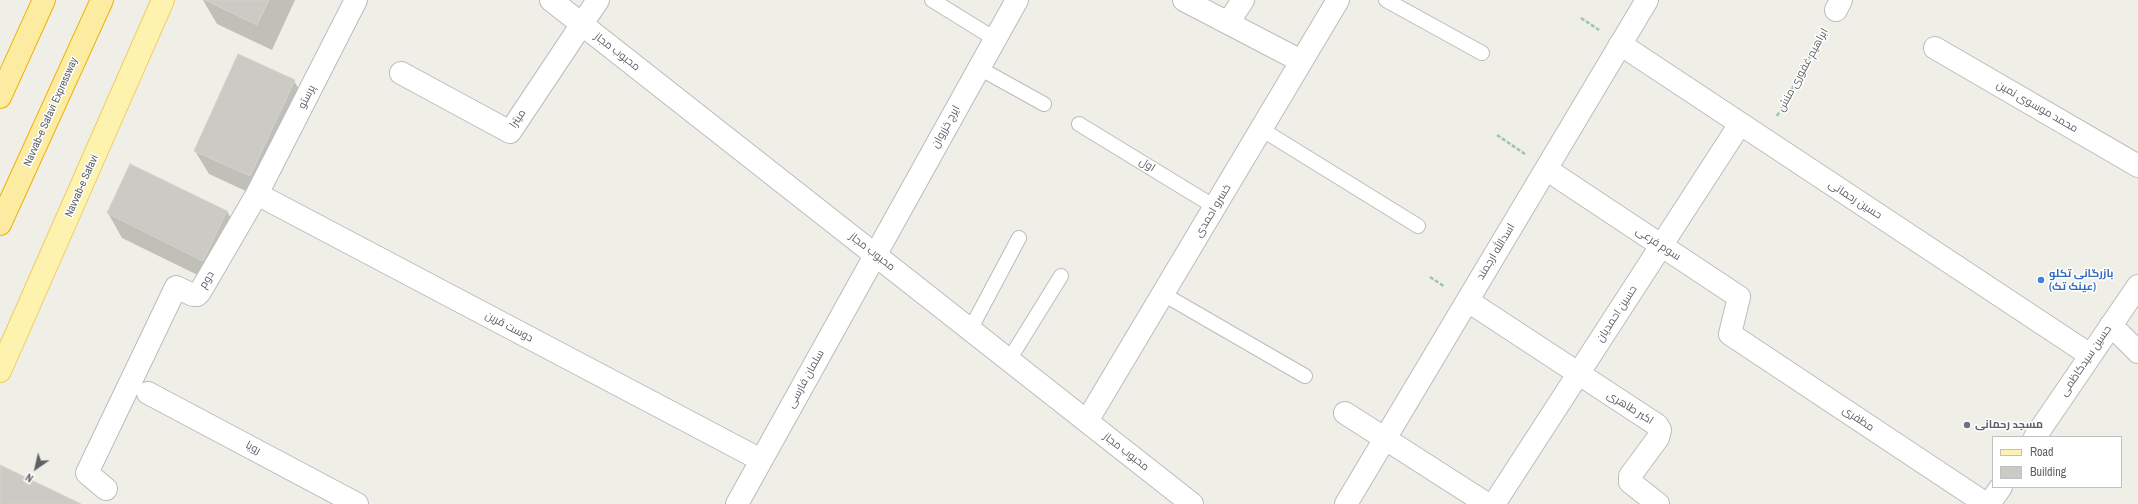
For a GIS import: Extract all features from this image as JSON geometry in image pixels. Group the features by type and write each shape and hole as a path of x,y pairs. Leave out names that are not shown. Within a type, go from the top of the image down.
{"highway":[{"path":"0,97 44,0"},
{"name":"Navvab-e Safavi Expressway","path":"0,224 102,0"}],"main road":[{"name":"Navvab-e Safavi","path":"0,372 163,0"}],"street":[{"name":"پرستو","path":"257,194 356,0"},
{"name":"محبوب مجاز","path":"551,0 1192,504"},
{"path":"582,24 598,0"},
{"name":"ایرج خزروان","path":"875,255 1017,0"},
{"path":"1184,0 1301,61"},
{"path":"1228,23 1243,0"},
{"name":"خسرو احمدی","path":"1087,421 1338,0"},
{"name":"اسدالله ارجمند","path":"1346,504 1647,0"},
{"name":"میترا","path":"401,73 510,132 582,24"},
{"name":"حسین رحمانی","path":"1620,44 2090,355"},
{"name":"محمد موسوی نمین","path":"1935,48 2138,166"},
{"name":"حسین احمدیان","path":"1494,504 1740,124"},
{"name":"سوم فرعی","path":"1546,169 1739,297 1730,334"},
{"name":"دوم","path":"139,388 176,287 193,295 197,295 200,292 257,194"},
{"name":"دوست قرین","path":"257,194 761,460"},
{"name":"سلمان فارسی","path":"741,502 761,460 875,255"},
{"name":"حسین سیدکاظمی","path":"2036,436 2138,286"},
{"path":"1468,301 1578,375"},
{"path":"2111,326 2138,352"},
{"name":"مظفری","path":"1730,334 1988,504"},
{"name":"اکبر طاهری","path":"1578,375 1657,425 1660,430 1658,438 1630,476 1630,482 1658,504"},
{"path":"106,489 87,473 139,388"},
{"name":"رویا","path":"139,388 357,504"},
{"path":"1345,413 1487,504"},
{"path":"1988,504 2000,488"}],"lane":[{"path":"932,0 995,39"},
{"path":"1386,0 1482,53"},
{"path":"979,68 1044,104"},
{"name":"اول","path":"1079,124 1215,207"},
{"path":"1261,129 1418,226"},
{"path":"970,330 1019,238"},
{"path":"1009,360 1061,276"},
{"path":"1163,294 1305,376"}],"path":[{"name":"ابراهیم غفوری منش","path":"1764,139 1838,5"},
{"path":"1497,135 1546,169"}],"building":[{"path":"205,0 269,0 257,25"},
{"path":"238,54 295,80 250,176 194,151"},
{"path":"130,164 227,211 203,261 107,213"},
{"path":"0,465 81,504 0,504"}],"place":[{"name":"بازرگانی تکلو (عینک تک)","path":"2041,280"},
{"name":"مسجد رحمانی","path":"1967,425"}]}
